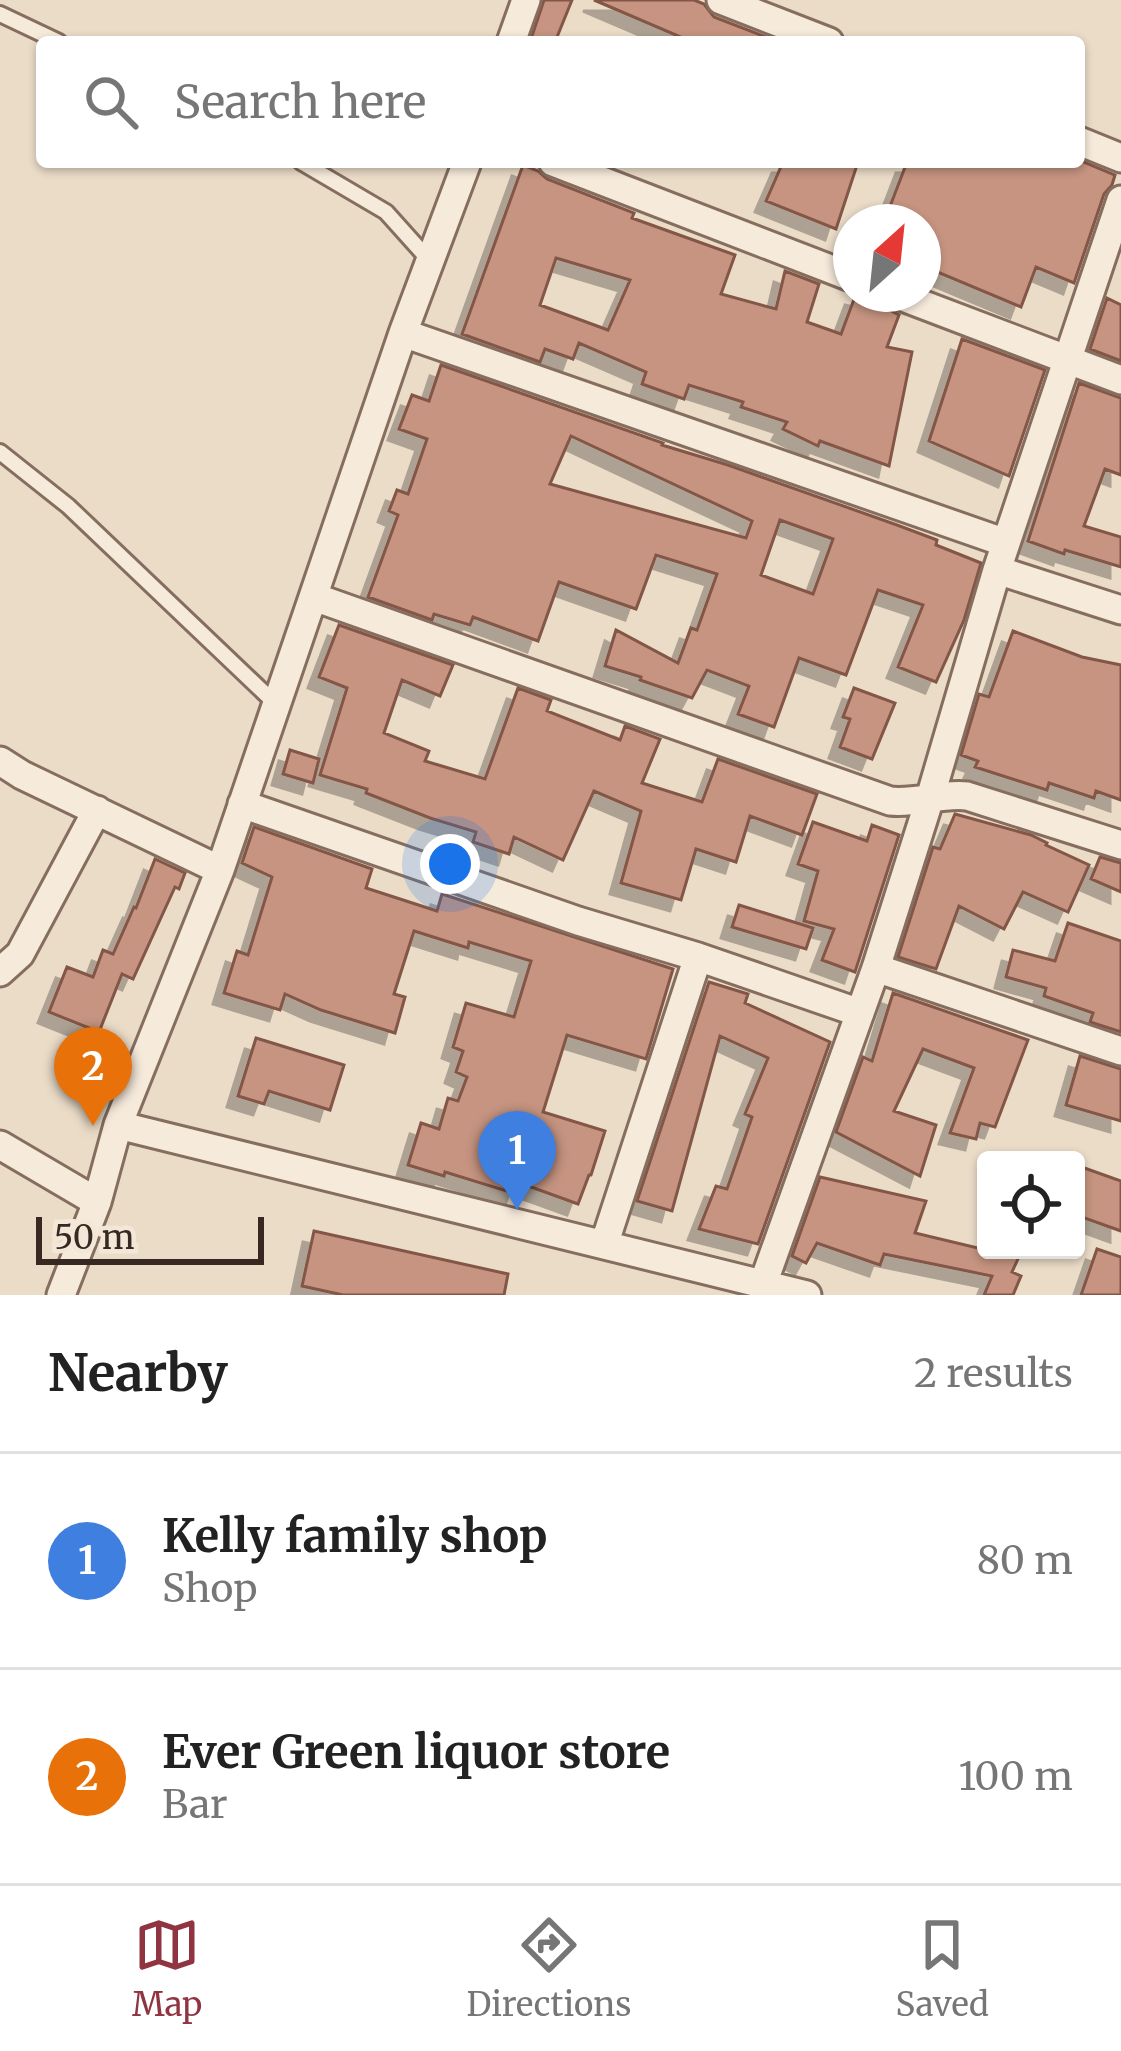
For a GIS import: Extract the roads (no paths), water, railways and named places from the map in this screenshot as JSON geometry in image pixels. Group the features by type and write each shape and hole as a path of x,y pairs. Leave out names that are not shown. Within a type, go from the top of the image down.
{"street":[{"path":"513,36 526,0"},
{"path":"721,0 814,36"},
{"path":"1085,143 1121,158"},
{"path":"61,1295 97,1202 118,1125 220,870 465,168"},
{"path":"569,168 833,270"},
{"path":"763,1284 876,968 997,570 1121,200"},
{"path":"941,312 1121,380"},
{"path":"404,333 1006,542"},
{"path":"997,570 1121,610"},
{"path":"314,597 890,801 910,804 948,794 967,796 1121,845"},
{"path":"0,761 220,870"},
{"path":"242,804 860,1013"},
{"path":"0,972 20,954 97,810"},
{"path":"604,1245 698,957"},
{"path":"876,968 1121,1051"},
{"path":"118,1125 808,1295"},
{"path":"0,1145 97,1202"}],"lane":[{"path":"0,14 46,36"},
{"path":"312,168 386,212 430,261"},
{"path":"0,452 68,506 278,706"}],"place":[{"name":"Ever Green liquor store","path":"93,1126"},
{"name":"Kelly family shop","path":"517,1210"}]}
